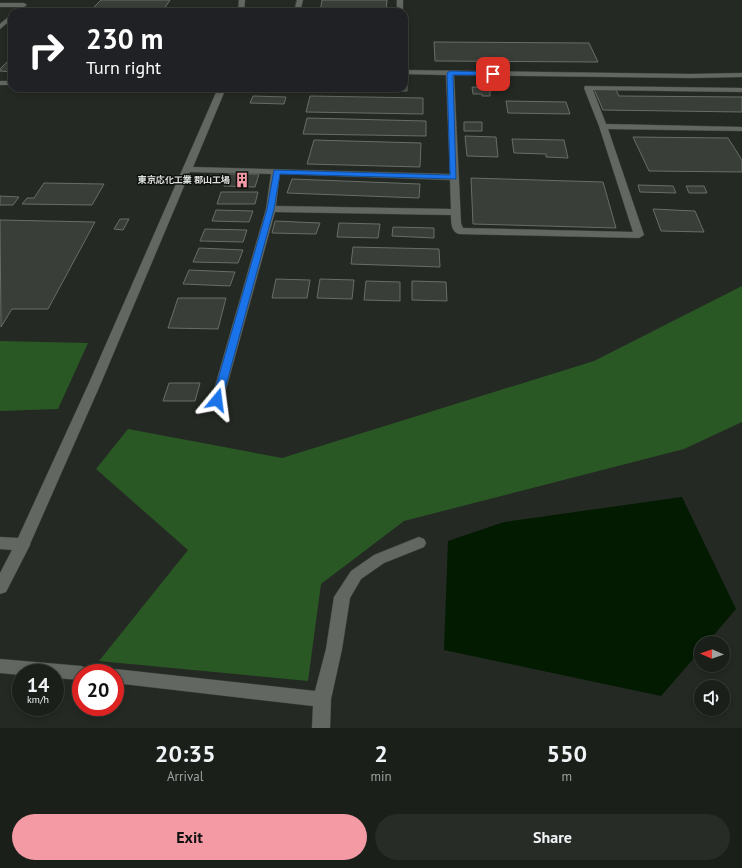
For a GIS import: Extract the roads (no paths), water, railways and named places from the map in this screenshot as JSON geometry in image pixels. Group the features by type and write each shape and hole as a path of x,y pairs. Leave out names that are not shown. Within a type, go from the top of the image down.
{"street":[{"path":"21,8 30,0"},
{"path":"0,5 24,5"},
{"path":"0,27 8,20"},
{"path":"408,72 691,76 742,75"},
{"path":"450,73 456,223 459,231 639,235 603,126 588,88 742,90"},
{"path":"0,588 23,545 73,429 95,383 220,92"},
{"path":"603,126 742,129"},
{"path":"187,169 454,177"},
{"path":"217,400 271,209 276,172"},
{"path":"271,209 456,212"},
{"path":"321,728 322,699 334,649 342,596 356,575 379,559 419,543"},
{"path":"0,544 23,545"},
{"path":"0,666 72,672"},
{"path":"124,677 322,699"}],"place":[{"name":"東京応化工業 郡山工場","path":"242,180"}]}
